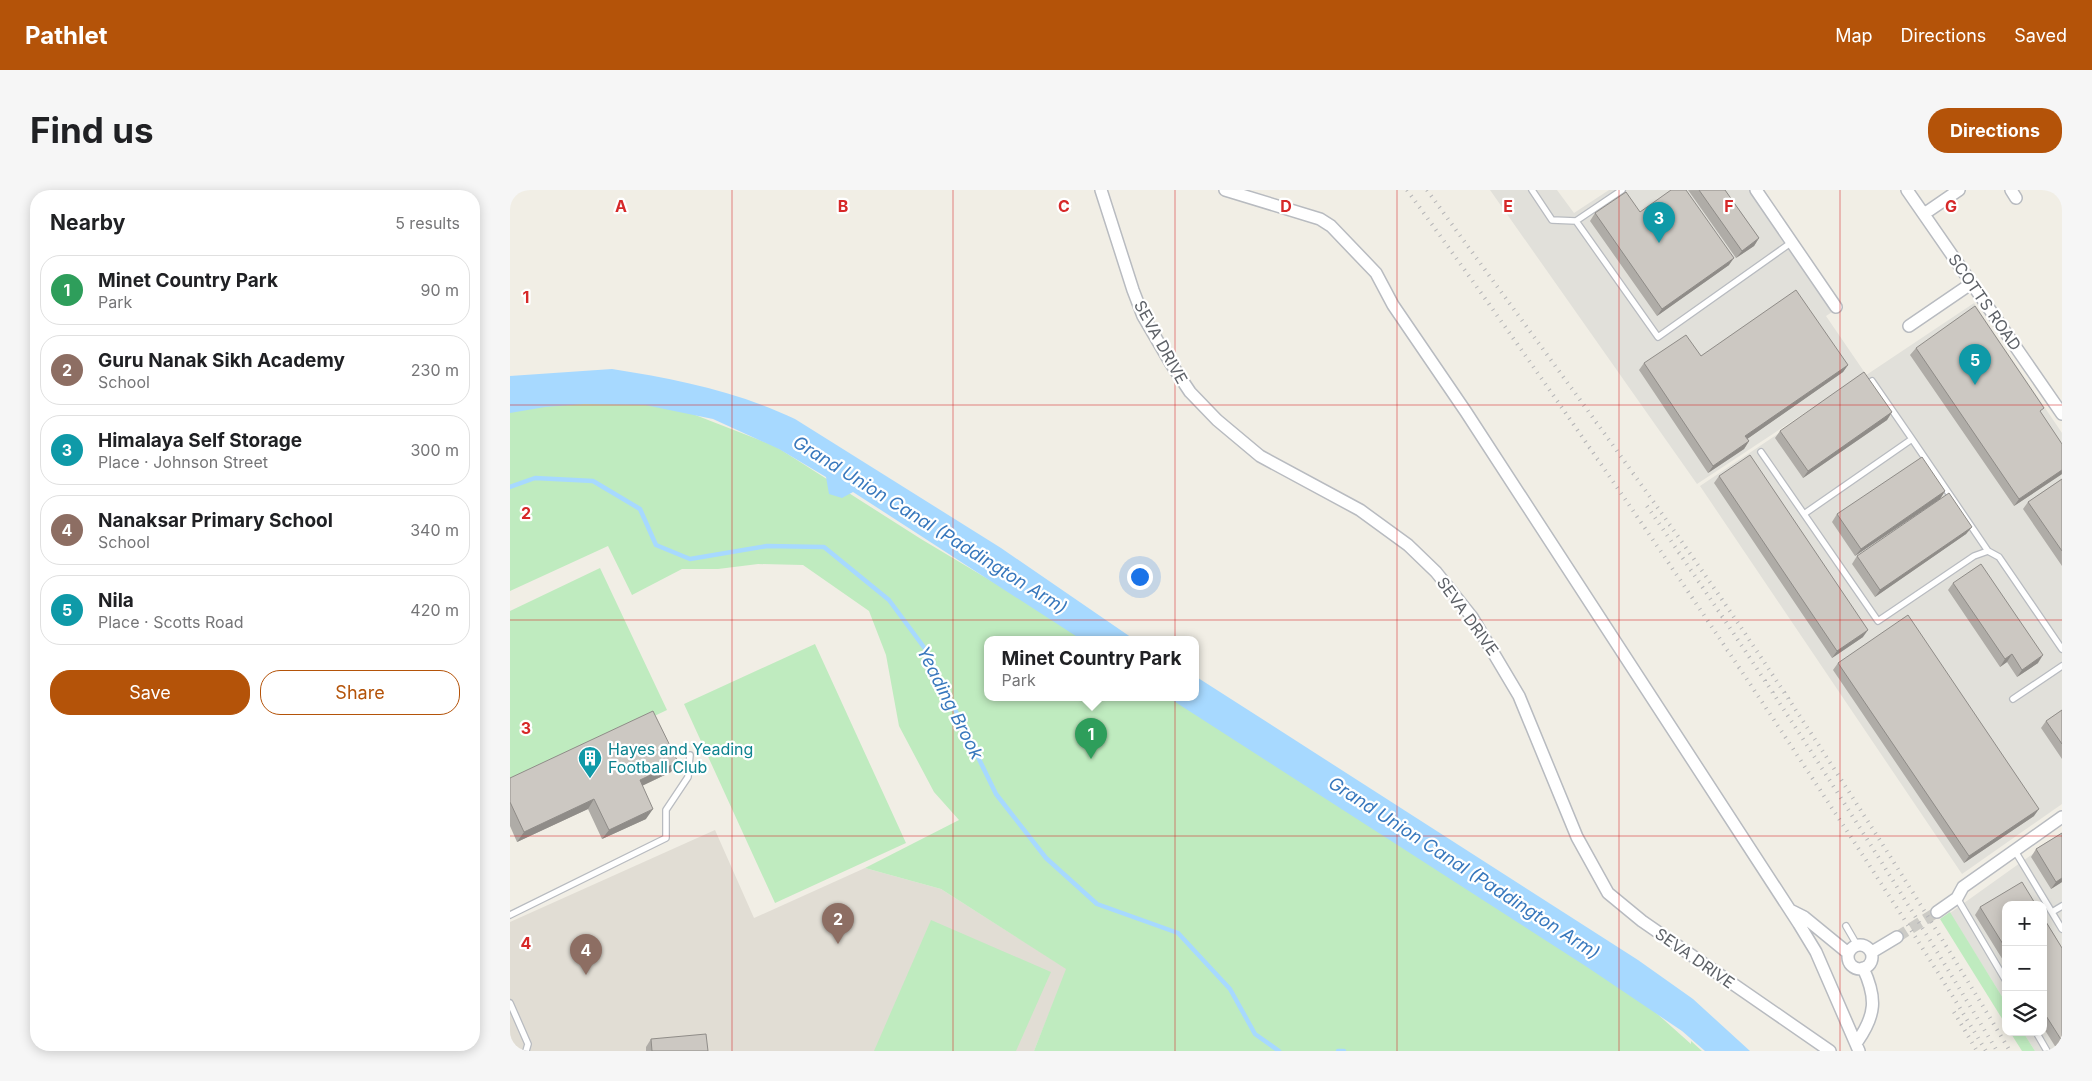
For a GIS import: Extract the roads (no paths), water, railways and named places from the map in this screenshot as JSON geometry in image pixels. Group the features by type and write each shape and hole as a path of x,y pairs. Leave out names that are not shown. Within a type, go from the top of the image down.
{"street":[{"name":"SEVA DRIVE","path":"1101,190 1143,316 1190,392 1217,420 1260,456 1360,510 1408,545 1436,572 1472,617 1519,696 1578,837 1608,893 1628,911 1830,1051"},
{"path":"1225,190 1320,219 1331,226 1376,273 1393,304 1466,412 1816,952 1858,1046"},
{"path":"1756,190 1836,307"},
{"name":"SCOTTS ROAD","path":"1907,190 2062,414"},
{"path":"1924,214 1959,190"},
{"path":"1908,326 1972,283"},
{"path":"1936,912 1957,898 1963,887 2061,819"},
{"path":"1788,908 1804,917 1848,953 1852,965 1863,968"},
{"path":"1872,952 1897,938"},
{"path":"1848,953 1857,945 1867,946 1872,952 1872,960 1863,968"},
{"path":"1858,1046 1873,1007 1873,994 1863,968"}],"lane":[{"path":"1532,190 1552,220 1576,221 1622,190"},
{"path":"1576,221 1658,337 1792,242"},
{"path":"1872,381 1988,551 1999,557 2062,650"},
{"path":"1804,514 1912,439"},
{"path":"1761,452 1878,620 1974,556 1988,551"},
{"path":"2013,700 2062,666"},
{"path":"510,915 666,838 666,810 688,777 690,755"},
{"path":"2015,850 2062,929"},
{"path":"1957,898 2002,974"},
{"path":"2052,912 2062,906"},
{"path":"1846,926 1857,945"},
{"path":"510,1003 528,1044 526,1051"},
{"path":"2038,1036 2047,1051"}],"water":[{"name":"Grand Union Canal (Paddington Arm)","path":"612,369 705,387 773,409 795,419 1001,548 1129,636 1076,636 853,492 842,498 829,494 826,477 779,449 713,419 645,405 584,404 545,407 510,413 510,376"},
{"name":"Grand Union Canal (Paddington Arm)","path":"1199,679 1638,960 1693,999 1750,1051 1705,1051 1682,1031 1587,967 1174,701 1199,701"}],"waterway":[{"name":"Yeading Brook","path":"510,487 535,478 593,481 640,509 656,545 690,559 767,546 824,547 889,600 926,650 996,794 1046,858 1097,904 1178,933 1230,989 1255,1034 1279,1051"},
{"name":"Yeading Brook","path":"1338,1051 1344,1051"}],"tunnel":[{"path":"1897,937 1937,912"}],"railway":[{"path":"1407,190 1549,389 1733,658 1884,888 1986,1051"},
{"path":"1427,190 1623,459 1738,623 1877,835 2010,1051"},
{"path":"1647,506 1738,640 1826,776 1913,912 1997,1051"},
{"path":"1954,1012 1977,1051"}],"place":[{"name":"Himalaya Self Storage","path":"1659,243"},
{"name":"Nila","path":"1975,385"},
{"name":"Minet Country Park","path":"1091,759"},
{"name":"Hayes and Yeading Football Club","path":"590,779"},
{"name":"Guru Nanak Sikh Academy","path":"838,944"},
{"name":"Nanaksar Primary School","path":"586,975"}]}
